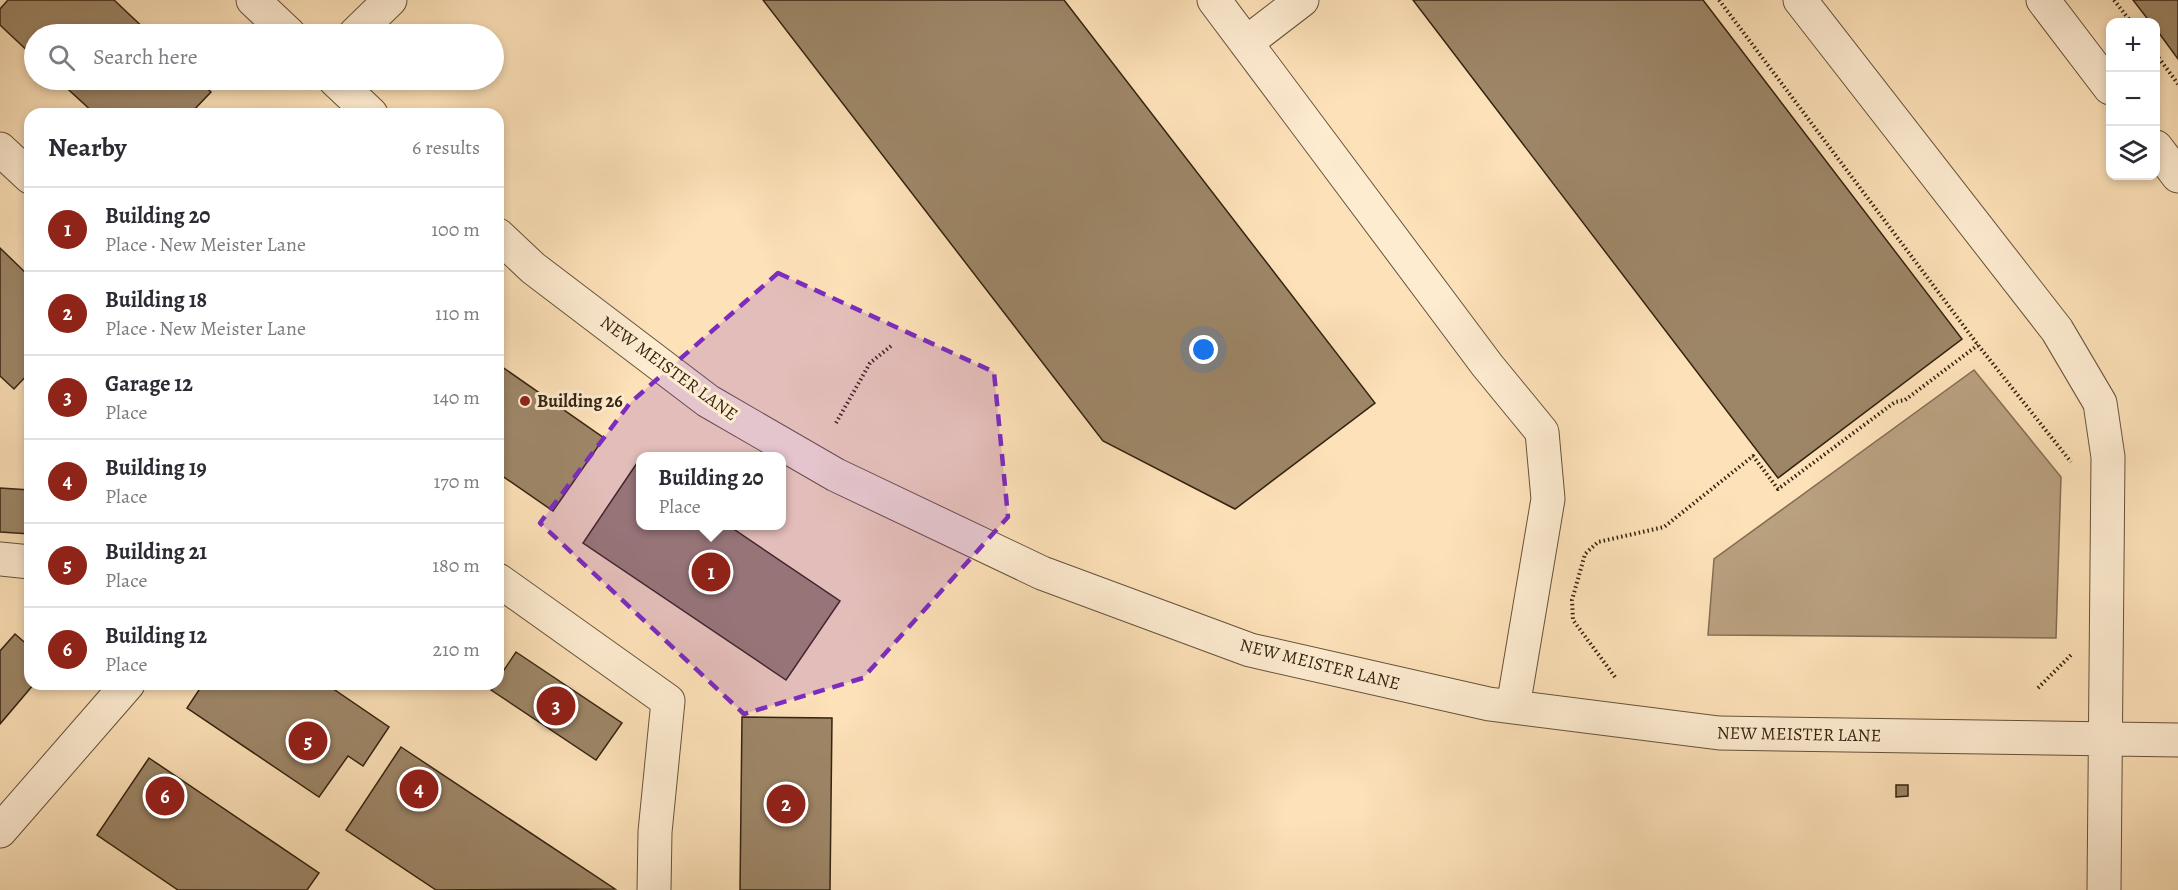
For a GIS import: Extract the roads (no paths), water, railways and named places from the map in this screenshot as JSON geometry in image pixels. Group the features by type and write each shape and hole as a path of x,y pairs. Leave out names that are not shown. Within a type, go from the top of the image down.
{"street":[{"path":"253,0 278,24"},
{"path":"365,24 390,0"},
{"path":"1214,0 1487,365 1542,432 1548,499 1513,707"},
{"path":"1246,43 1302,0"},
{"path":"1800,0 2057,330 2100,403 2108,457 2104,890"},
{"path":"2043,0 2106,83"},
{"path":"346,90 365,108"},
{"path":"0,149 24,171"},
{"path":"2160,152 2178,176"},
{"name":"NEW MEISTER LANE","path":"504,241 533,268 708,401 836,475 1042,573 1250,650 1513,707 1719,733 2178,740"},
{"path":"0,559 24,561"},
{"path":"504,584 668,701 656,832 654,890"},
{"path":"0,831 123,690"}],"place":[{"name":"Building 26","path":"525,401"},
{"name":"Building 20","path":"711,572"},
{"name":"Garage 12","path":"556,706"},
{"name":"Building 21","path":"308,741"},
{"name":"Building 19","path":"419,789"},
{"name":"Building 12","path":"165,796"},
{"name":"Building 18","path":"786,804"}]}
